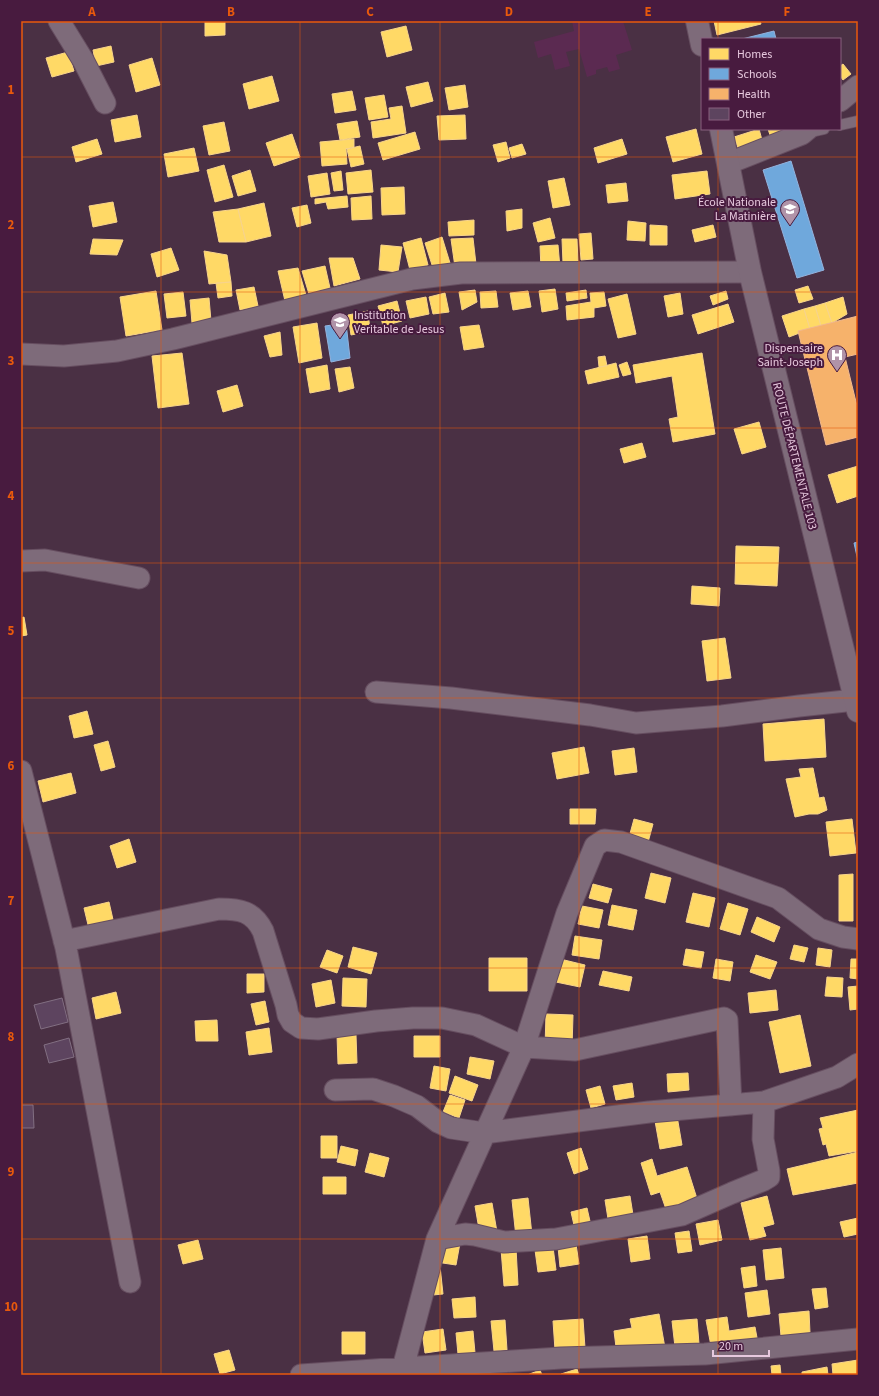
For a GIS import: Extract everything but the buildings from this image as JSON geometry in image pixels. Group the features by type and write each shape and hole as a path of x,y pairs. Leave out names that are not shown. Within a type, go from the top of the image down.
{"main road":[{"path":"697,21 701,40"},
{"name":"ROUTE DÉPARTEMENTALE 103","path":"721,130 729,162 750,272 857,706"}],"street":[{"path":"59,21 74,44 105,103"},
{"path":"841,100 858,86"},
{"path":"729,162 805,132"},
{"path":"21,354 64,356 117,350 173,339 412,280 461,273 750,272"},
{"path":"21,561 45,560 139,578"},
{"path":"376,692 466,700 590,715 636,723 722,716 799,706 857,706"},
{"path":"21,771 64,941 130,1282"},
{"path":"404,1372 437,1239 524,1047 567,913 595,846 604,840 621,842 778,898 818,929 843,937 858,939"},
{"path":"64,941 219,909 236,909 248,914 258,921 263,931 288,1015 292,1022 302,1028 318,1029 376,1021 413,1018 442,1018 476,1025 524,1047 575,1050 724,1018 727,1020 731,1105"},
{"path":"335,1090 373,1089 417,1106 438,1122 451,1128 484,1133 649,1112 764,1102 837,1077 858,1064"},
{"path":"437,1239 465,1234 504,1242 556,1239 682,1215 769,1177 763,1139 764,1102"},
{"path":"300,1375 404,1372 561,1358 705,1354 858,1339"}],"lane":[{"path":"841,125 858,121"},
{"path":"805,132 818,130"}],"shaded area":[{"path":"572,21 623,21 632,50 616,55 620,69 609,72 607,67 596,70 596,74 587,77 579,49 566,52 570,66 555,70 551,54 538,58 534,42 574,31"}],"place":[{"name":"École Nationale La Matinière","path":"790,226"},
{"name":"Institution Veritable de Jesus","path":"340,339"},
{"name":"Dispensaire Saint-Joseph","path":"837,372"}]}
